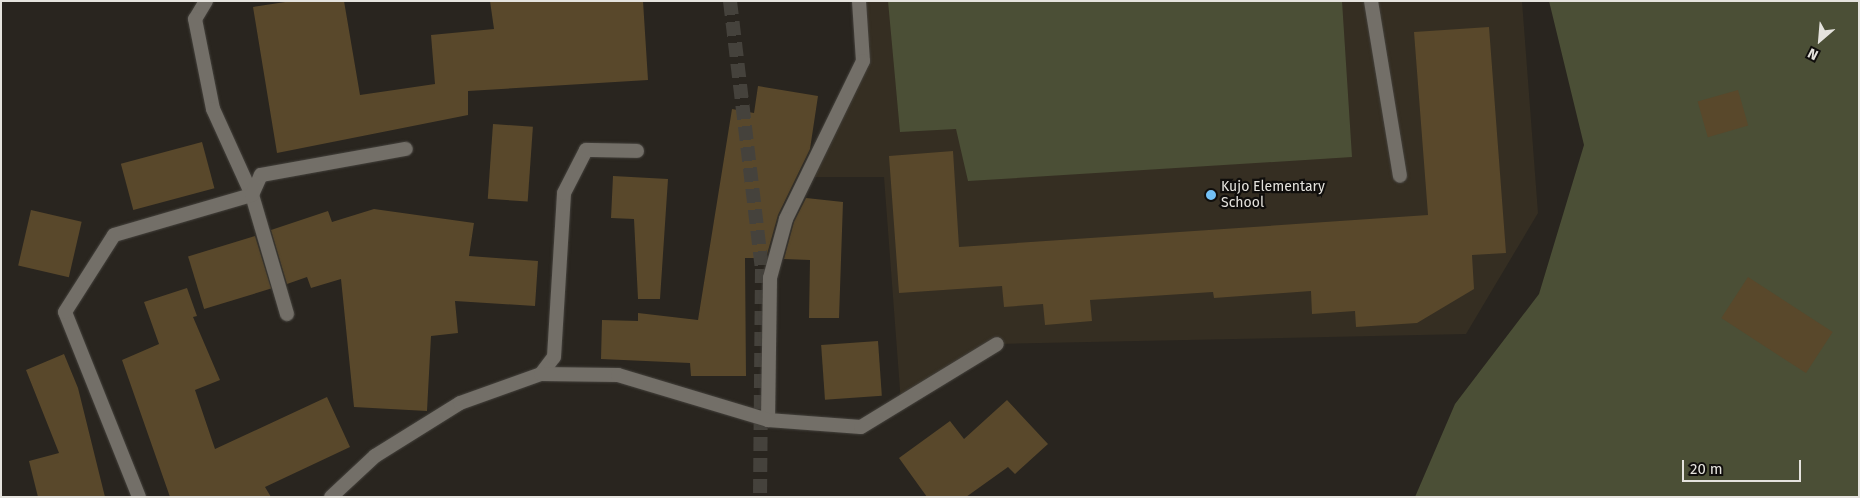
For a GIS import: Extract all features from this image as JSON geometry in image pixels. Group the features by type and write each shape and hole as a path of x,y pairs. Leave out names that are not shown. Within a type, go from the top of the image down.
{"street":[{"path":"206,1 195,19 213,109 252,195 287,314"},
{"path":"768,420 770,278 786,220 863,60 859,1"},
{"path":"1371,1 1400,176"},
{"path":"139,497 66,312 114,235 252,195 261,175 406,149"},
{"path":"542,374 554,357 564,193 586,150 637,151"},
{"path":"331,497 376,456 460,403 542,374 618,375 768,420 861,427 997,344"}],"shaded area":[{"name":"Kujo Elementary School","path":"859,1 1522,1 1538,213 1466,334 997,344 901,403 884,177 807,177 863,51"}],"green space":[{"path":"888,1 1342,1 1352,157 968,181 956,129 900,132"},
{"path":"1549,1 1859,1 1859,497 1415,497 1455,404 1539,294 1584,145"}],"building":[{"path":"292,1 344,1 360,95 435,84 431,35 494,29 490,1 643,1 648,80 468,91 468,115 277,153 253,7"},
{"path":"1489,27 1506,253 1472,255 1474,289 1417,323 1356,327 1355,311 1312,314 1311,291 1214,298 1213,292 1090,300 1092,321 1045,325 1043,304 1004,307 1002,286 899,293 889,156 953,151 959,247 1428,215 1414,32"},
{"path":"758,86 818,96 810,149 778,215 766,258 745,258 746,376 691,376 690,363 601,359 602,320 638,321 638,313 698,320 732,109 754,113"},
{"path":"1738,90 1748,126 1708,137 1698,102"},
{"path":"493,124 533,127 528,202 488,199"},
{"path":"202,142 214,188 133,210 121,164"},
{"path":"613,176 668,179 660,299 638,299 634,219 611,218"},
{"path":"806,198 843,202 839,318 809,318 810,260 784,259 794,222"},
{"path":"374,209 474,223 469,256 538,261 535,306 455,301 458,333 431,336 427,411 354,407 341,279 311,288 307,277 287,284 271,230 328,211 332,222"},
{"path":"31,210 82,222 69,277 18,266"},
{"path":"255,236 271,289 204,309 188,256"},
{"path":"1748,277 1833,332 1806,373 1721,318"},
{"path":"187,288 197,316 193,317 220,380 195,390 215,449 327,397 350,447 265,487 271,497 170,497 122,360 159,344 144,302"},
{"path":"878,341 882,396 825,400 821,345"},
{"path":"64,354 78,388 105,497 38,497 29,461 59,453 26,370"},
{"path":"1007,400 1048,444 1015,474 1008,467 966,497 927,497 899,458 950,421 964,439"}],"tunnel":[{"path":"730,1 762,269 760,497"}],"place":[{"name":"Kujo Elementary School","path":"1211,195"}]}
